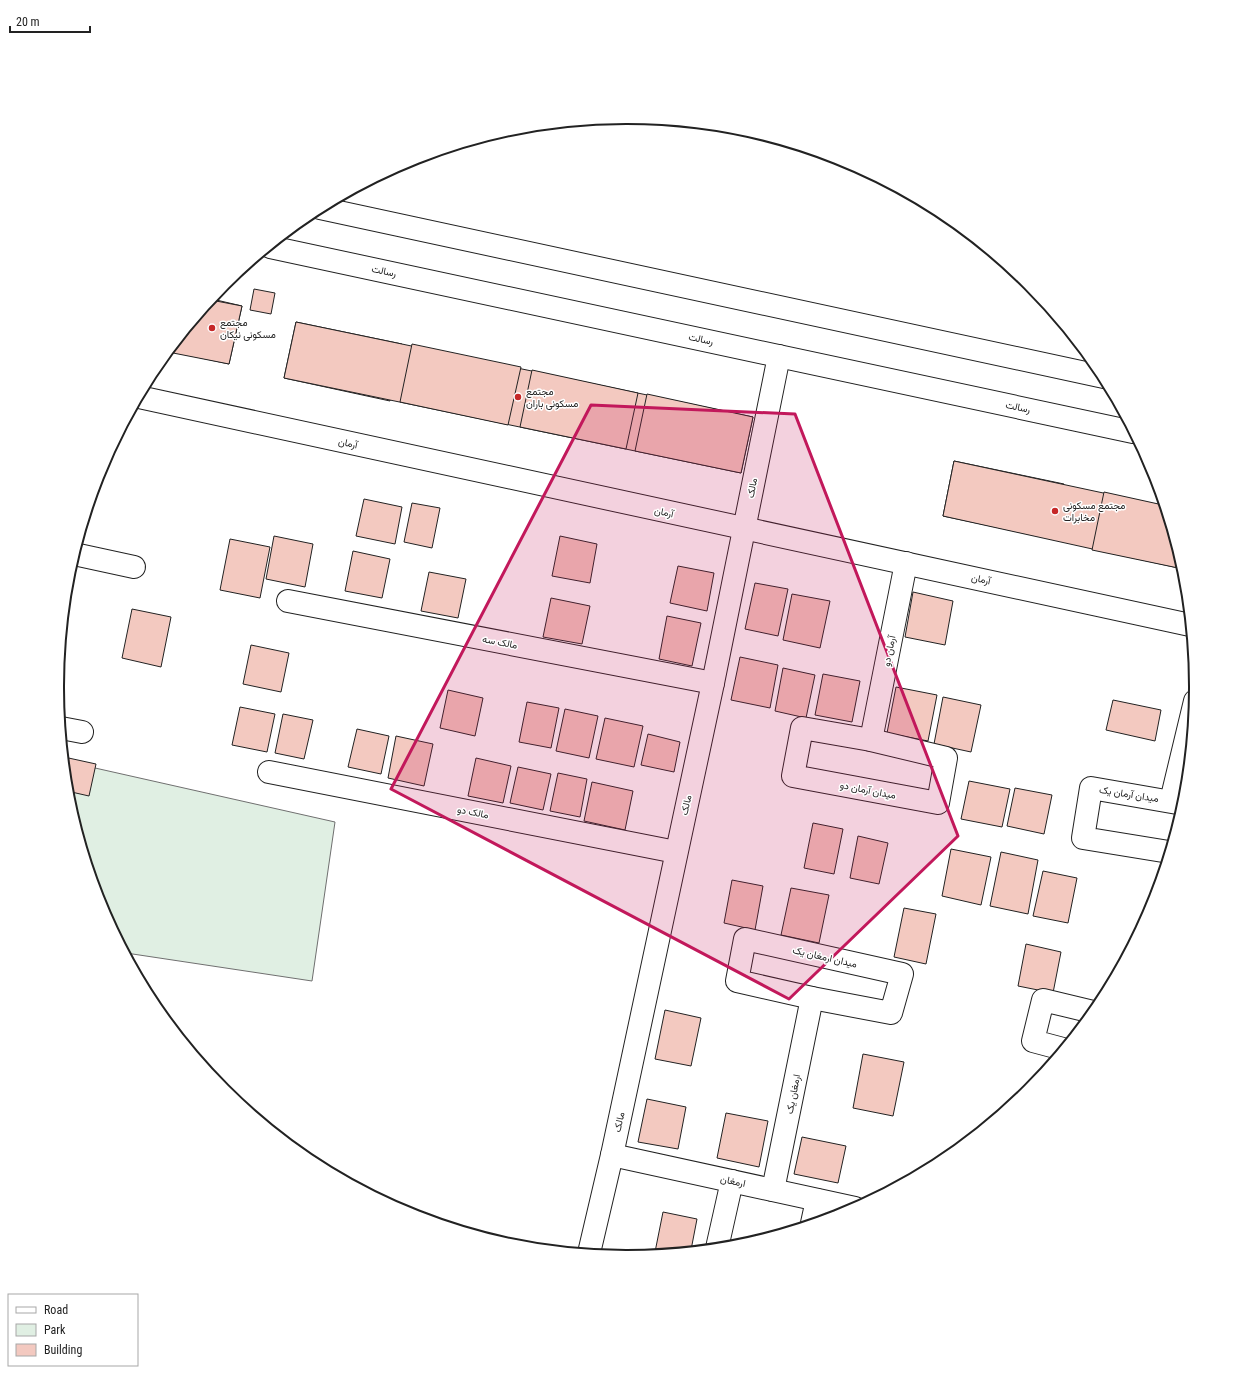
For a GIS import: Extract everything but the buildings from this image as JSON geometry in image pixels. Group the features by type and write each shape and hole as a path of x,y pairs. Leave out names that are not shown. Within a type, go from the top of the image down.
{"street":[{"path":"329,210 1095,375"},
{"name":"رسالت","path":"276,247 1127,431"},
{"name":"مالک","path":"590,1248 612,1155 713,683 779,356"},
{"name":"آرمان","path":"144,398 744,529 1185,623"},
{"path":"80,555 134,567"},
{"name":"آرمان دو","path":"871,740 906,563"},
{"name":"مالک سه","path":"288,601 713,683"},
{"name":"میدان آرمان دو","path":"802,728 871,740 946,758 938,803 793,776 802,728"},
{"name":"مالک دو","path":"269,772 676,852"},
{"name":"میدان آرمان یک","path":"1164,851 1083,838 1091,788 1177,803"},
{"name":"میدان ارمغان یک","path":"746,939 902,974 891,1013 812,998 736,981 746,939"},
{"name":"ارمغان یک","path":"773,1190 812,998"},
{"path":"1058,1048 1033,1041 1043,1000 1086,1010"},
{"name":"ارمغان","path":"612,1155 844,1206"},
{"path":"718,1242 732,1181"},
{"path":"813,1218 817,1200"}],"highlighted area":[{"path":"591,405 795,414 958,836 789,999 391,789"}],"green space":[{"path":"69,762 335,822 312,981 131,954 107,902 94,868 83,833"}],"place":[{"name":"مجتمع مسکونی نیکان","path":"212,328"},
{"name":"مجتمع مسکونی باران","path":"518,397"},
{"name":"مجتمع مسکونی مخابرات","path":"1055,511"}]}
